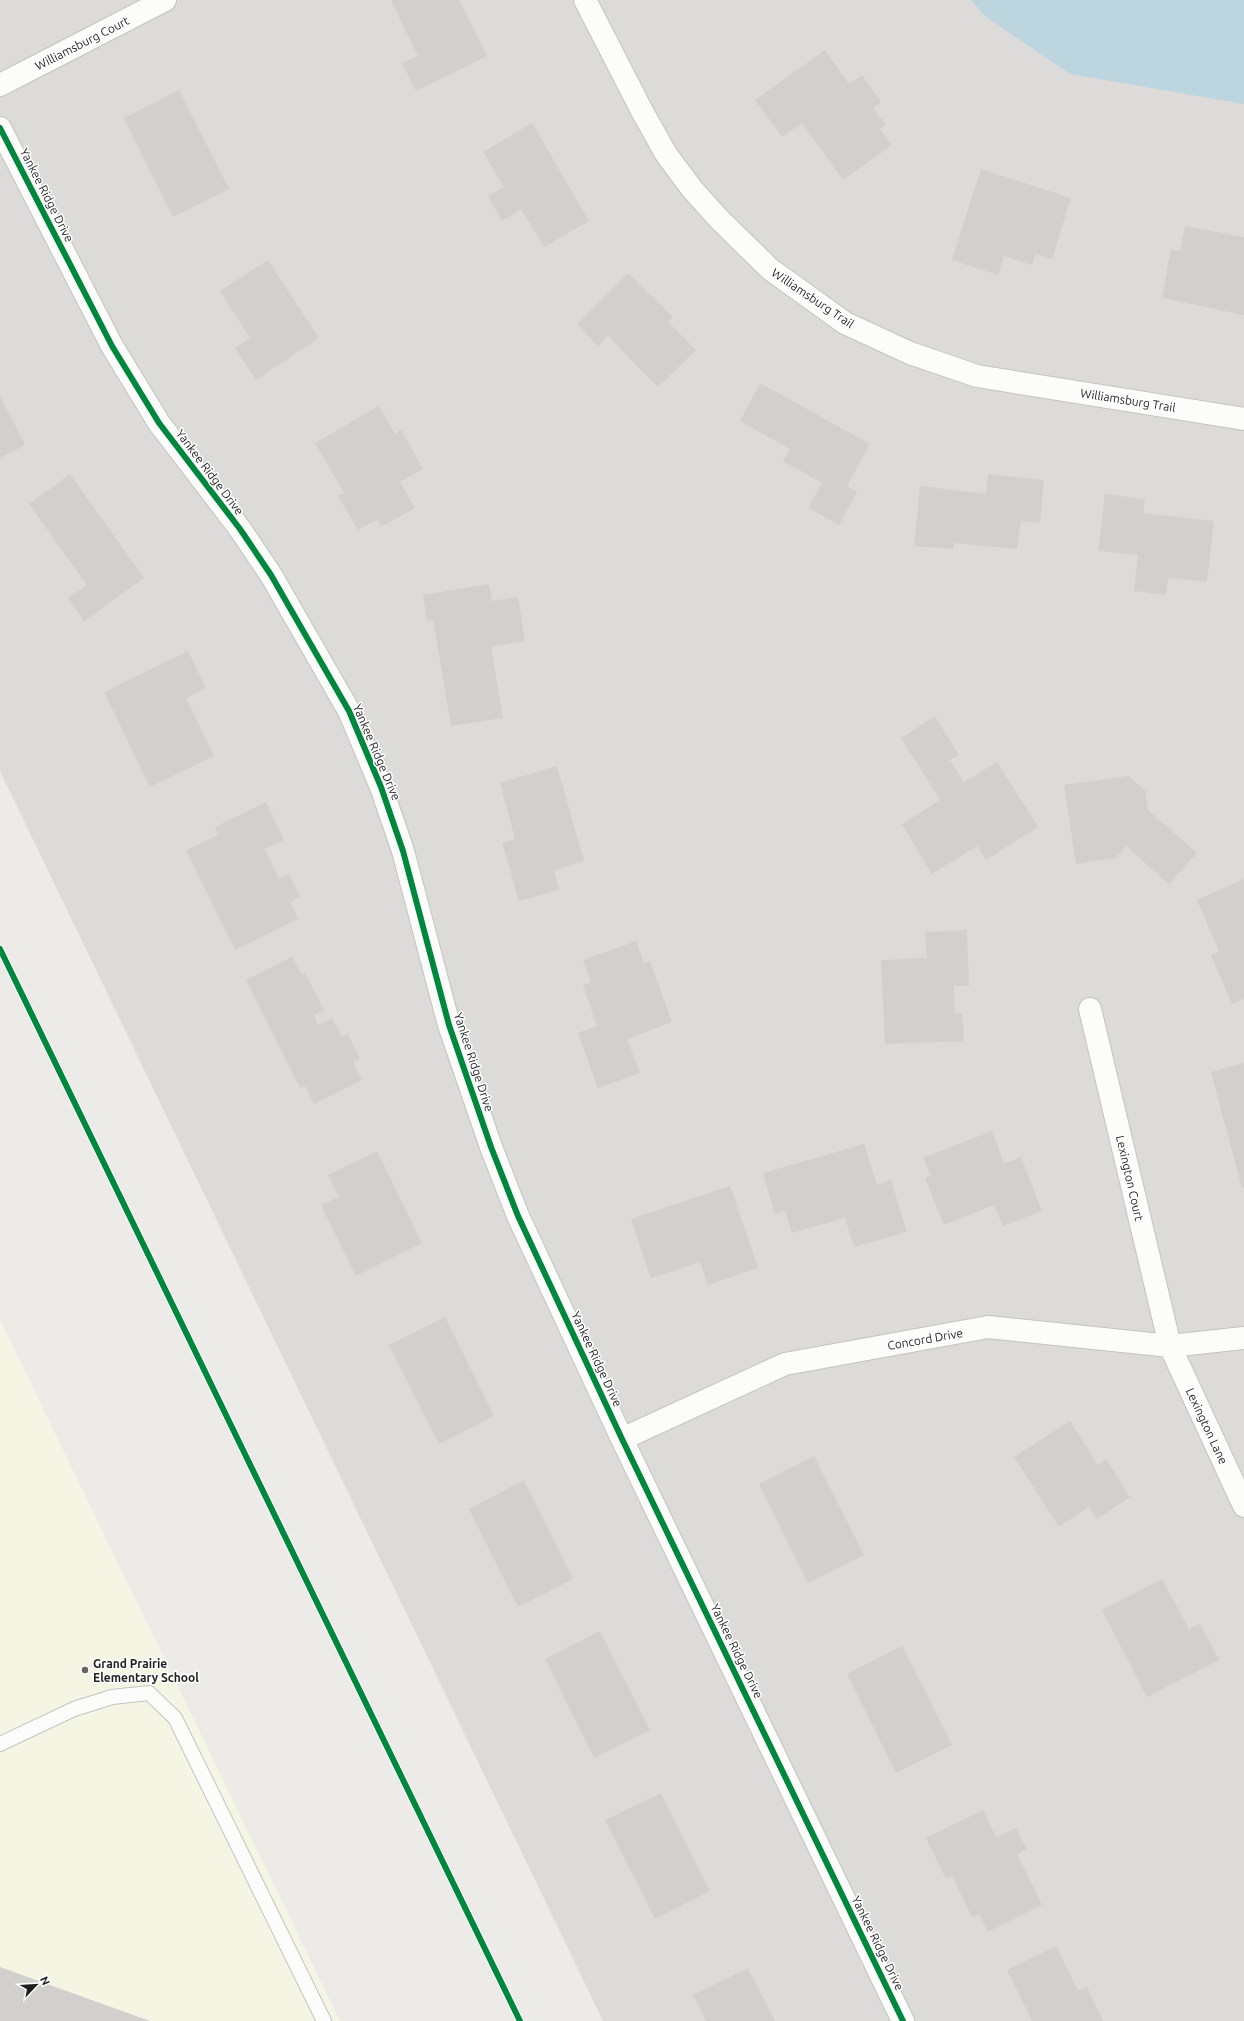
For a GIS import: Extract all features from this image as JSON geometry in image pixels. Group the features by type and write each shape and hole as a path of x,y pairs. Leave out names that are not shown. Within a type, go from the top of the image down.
{"street":[{"name":"Williamsburg Court","path":"0,85 165,0"},
{"name":"Williamsburg Trail","path":"585,0 649,124 666,154 692,190 770,269 845,323 910,353 977,376 1244,419"},
{"name":"Yankee Ridge Drive","path":"0,128 112,346 159,423 240,529 271,575 348,711 381,787 403,851 449,1025 491,1147 518,1216 622,1439 903,2021"},
{"name":"Lexington Court","path":"1090,1009 1170,1346"},
{"name":"Concord Drive","path":"622,1439 785,1364 988,1327 1170,1346 1244,1338"},
{"name":"Lexington Lane","path":"1170,1346 1244,1506"}],"lane":[{"path":"0,1744 74,1709 112,1697 149,1694 175,1718 324,2021"}],"shaded area":[{"path":"0,0 1244,0 1244,2021 603,2021 0,771"},
{"name":"Grand Prairie Elementary School","path":"0,1320 340,2021 0,2021"}],"water":[{"path":"971,0 1244,0 1244,104 1070,74 986,17"}],"building":[{"path":"391,0 459,0 487,56 416,91 402,63 418,56"},
{"path":"825,50 849,84 862,75 881,102 873,108 886,125 880,129 892,145 843,180 802,123 782,137 755,100"},
{"path":"179,90 229,189 173,217 124,118"},
{"path":"532,123 589,221 544,247 521,209 502,221 488,196 504,187 483,152"},
{"path":"981,169 1071,198 1052,259 1035,254 1032,265 1004,256 998,275 952,260"},
{"path":"1185,226 1244,237 1244,315 1162,298 1171,249 1180,251"},
{"path":"268,260 319,338 256,380 235,348 250,338 220,291"},
{"path":"628,273 673,317 668,322 696,350 658,387 608,336 598,346 577,324"},
{"path":"760,383 870,444 847,486 857,492 839,525 808,508 822,483 783,461 790,449 740,421"},
{"path":"0,396 25,445 0,458"},
{"path":"379,406 395,434 401,430 423,469 400,482 415,508 381,527 377,520 358,530 338,496 344,493 315,443"},
{"path":"70,474 144,578 84,621 68,598 87,585 29,504"},
{"path":"988,474 1044,480 1040,523 1021,521 1017,549 954,543 954,549 914,546 920,486 986,494"},
{"path":"1105,494 1145,499 1143,513 1214,521 1207,582 1168,578 1166,595 1134,591 1138,555 1098,551"},
{"path":"489,584 492,601 518,597 525,641 491,647 503,718 451,726 433,620 427,621 423,595"},
{"path":"188,651 206,688 186,698 214,756 150,787 104,692"},
{"path":"935,716 959,755 950,760 964,782 997,762 1038,827 986,860 977,846 932,874 902,824 940,800 901,738"},
{"path":"557,766 584,861 554,870 559,890 519,901 502,843 515,839 500,783"},
{"path":"1128,776 1145,790 1148,810 1197,853 1169,884 1126,846 1116,858 1076,864 1064,785"},
{"path":"266,802 284,840 265,849 279,879 289,874 300,897 290,902 298,919 235,950 186,850 218,835 215,827"},
{"path":"1244,879 1244,999 1232,1004 1211,955 1219,951 1197,900"},
{"path":"967,930 969,986 954,986 955,1013 962,1013 964,1041 885,1044 881,960 927,958 925,932"},
{"path":"636,941 644,963 650,961 672,1022 627,1039 640,1073 598,1088 578,1033 597,1026 583,985 591,982 583,960"},
{"path":"292,957 302,975 305,973 324,1010 314,1015 318,1025 332,1018 342,1037 348,1034 360,1059 353,1062 362,1080 314,1104 305,1086 300,1088 246,980"},
{"path":"1244,1063 1244,1187 1242,1188 1211,1072"},
{"path":"992,1131 1004,1164 1021,1157 1042,1211 1003,1226 994,1205 944,1225 925,1178 931,1176 923,1158"},
{"path":"864,1144 877,1185 891,1180 907,1232 854,1247 845,1218 792,1233 785,1211 775,1214 763,1173"},
{"path":"377,1151 422,1243 356,1276 321,1205 339,1197 328,1175"},
{"path":"730,1186 758,1268 708,1285 700,1262 651,1278 631,1219"},
{"path":"445,1317 494,1416 439,1444 389,1345"},
{"path":"1070,1421 1098,1465 1106,1459 1130,1497 1097,1519 1089,1507 1059,1527 1014,1457"},
{"path":"814,1456 864,1555 808,1583 759,1484"},
{"path":"524,1480 573,1579 518,1607 469,1509"},
{"path":"1162,1579 1189,1629 1200,1623 1219,1660 1147,1697 1102,1610"},
{"path":"600,1631 650,1730 594,1758 545,1659"},
{"path":"902,1646 952,1745 896,1773 847,1674"},
{"path":"661,1793 710,1891 655,1919 605,1820"},
{"path":"983,1810 996,1837 1016,1828 1027,1849 1017,1854 1042,1905 988,1932 979,1914 972,1917 952,1876 946,1879 926,1838"},
{"path":"1056,1946 1078,1991 1087,1987 1103,2021 1032,2021 1007,1970"},
{"path":"0,1967 150,2021 0,2021"},
{"path":"748,1968 775,2021 706,2021 693,1995"}],"cycle path":[{"path":"0,128 112,346 159,423 240,529 271,575 349,711 381,787 403,851 449,1025 491,1147 518,1216 622,1439 903,2021"},
{"path":"0,949 520,2021"}],"place":[{"name":"Grand Prairie Elementary School","path":"85,1670"}]}
